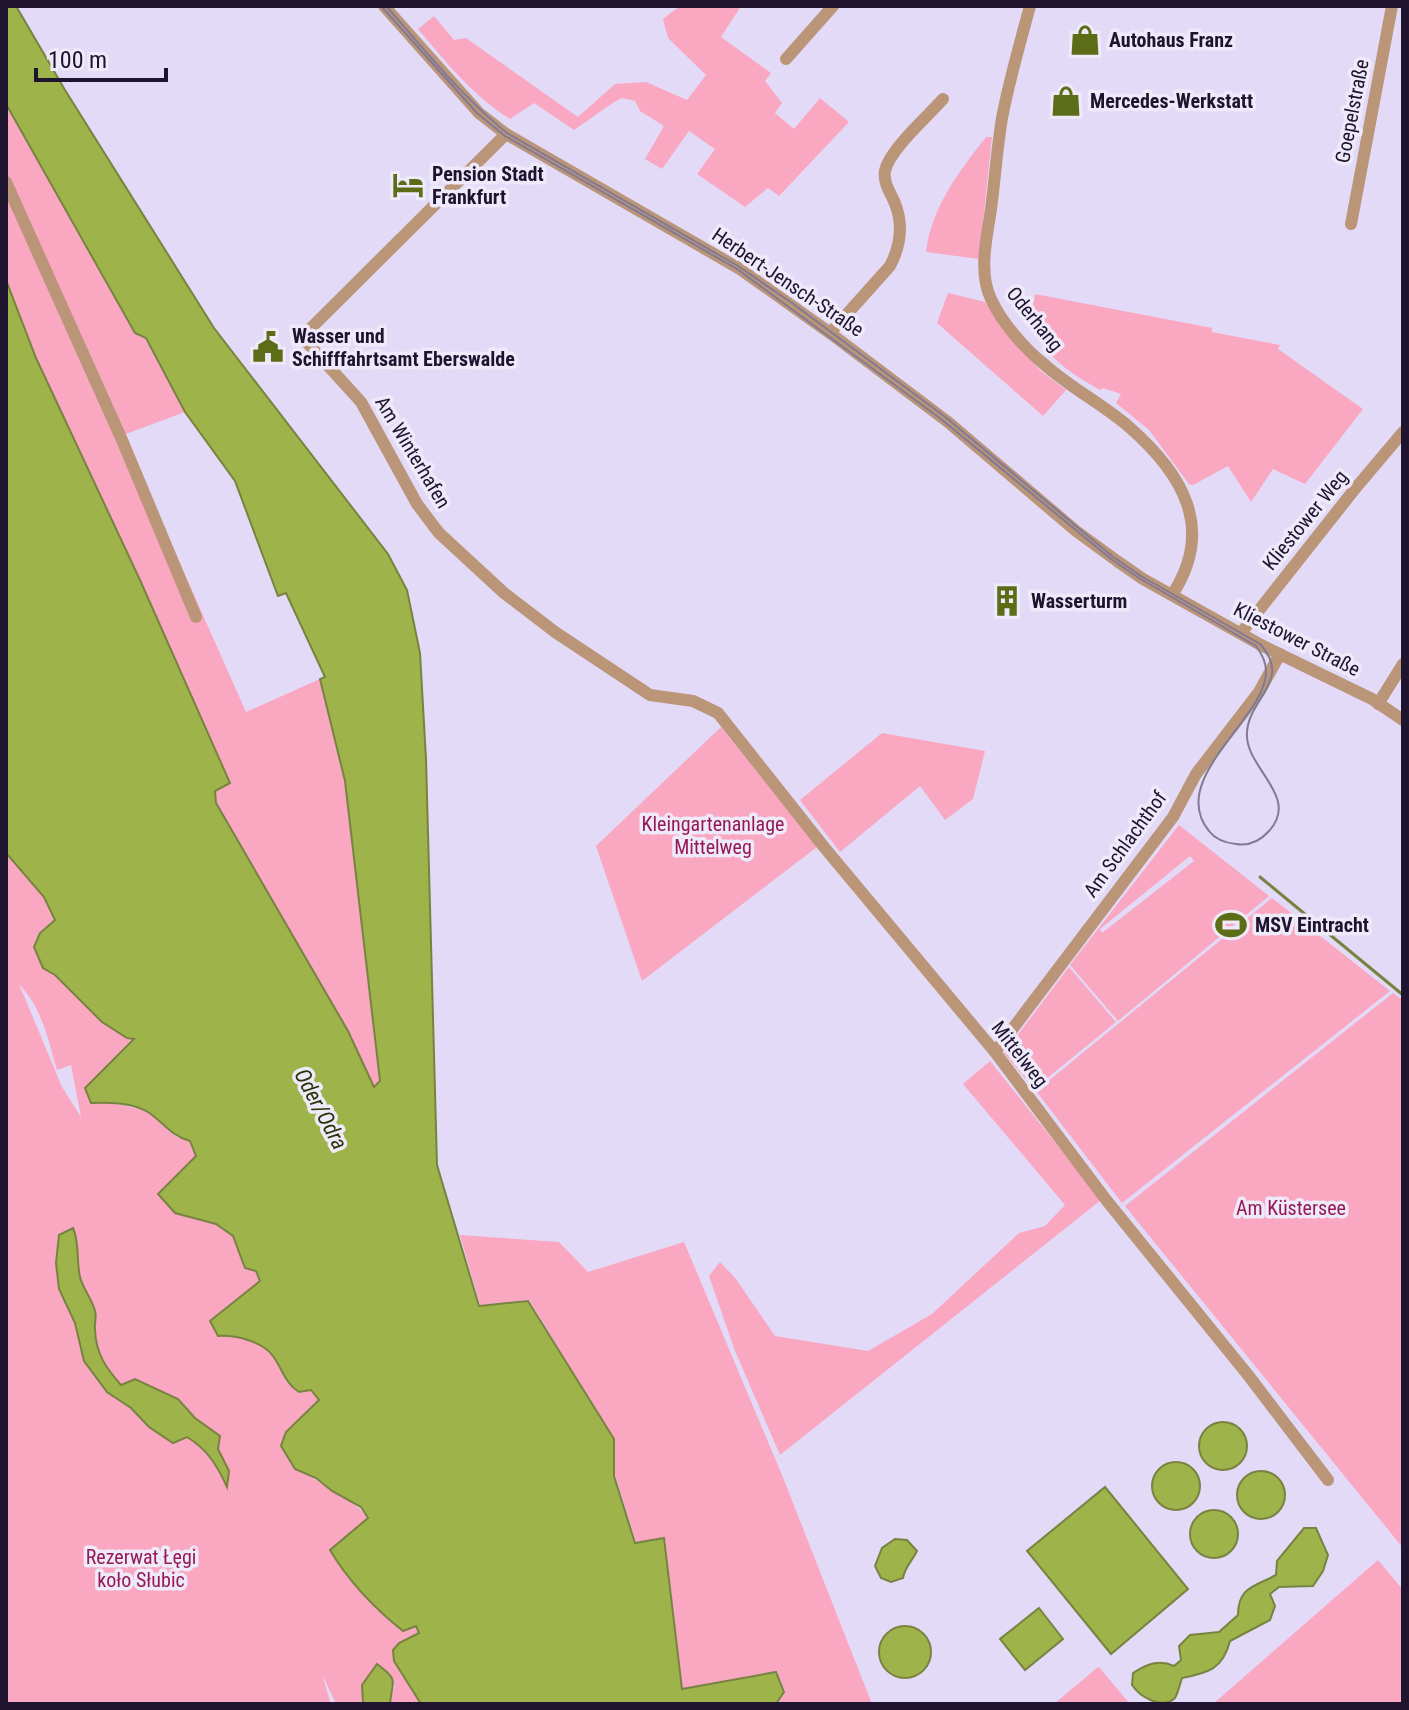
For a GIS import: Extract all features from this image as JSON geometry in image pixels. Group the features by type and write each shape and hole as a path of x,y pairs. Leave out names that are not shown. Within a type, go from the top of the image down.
{"street":[{"name":"Herbert-Jensch-Straße","path":"384,6 479,113 506,134 740,269 948,422 1096,546 1172,595"},
{"path":"786,59 833,6"},
{"name":"Oderhang","path":"1030,6 1002,117 985,257 986,281 991,299 1005,320 1044,365 1127,425 1156,454 1185,496 1193,519 1191,544 1182,579 1172,595"},
{"name":"Goepelstraße","path":"1351,224 1392,6"},
{"path":"830,333 890,266 897,253 901,224 887,186 886,167 943,99"},
{"name":"Am Winterhafen","path":"506,134 302,337 361,402 417,504 439,533 504,593 555,632 650,695"},
{"path":"6,182 122,440 196,617"},
{"name":"Kliestower Weg","path":"1241,633 1403,432"},
{"name":"Kliestower Straße","path":"1172,595 1403,720"},
{"name":"Am Schlachthof","path":"995,1052 1173,817 1196,774 1259,692 1280,654"},
{"path":"1378,704 1403,664"},
{"name":"Mittelweg","path":"650,695 693,701 718,713 824,847 995,1052 1107,1201 1248,1375 1328,1480"}],"green space":[{"path":"680,6 741,6 721,37 771,73 765,81 782,103 775,113 794,129 820,98 849,122 779,196 768,188 745,207 697,174 715,149 689,131 662,169 645,159 664,126 640,111 635,101 622,98 574,130 534,103 510,119 472,89 418,29 434,16 454,40 466,38 578,117 615,84 646,82 687,100 706,75 668,38 663,19"},
{"path":"6,104 135,332 159,356 185,412 123,435 246,712 320,679 345,781 380,1081 374,1088 348,1031 216,803 215,791 230,783 140,580 36,358 6,280"},
{"path":"986,137 992,137 979,259 926,252 940,205 956,177"},
{"path":"948,293 985,302 1025,354 1066,390 1043,416 937,323"},
{"path":"1035,294 1212,328 1212,332 1280,345 1278,349 1363,409 1305,484 1273,469 1251,502 1228,466 1193,485 1189,484 1149,430 1116,403 1121,394 1103,388 1100,390 1077,376 1058,362 1043,345 1029,322"},
{"name":"Kleingartenanlage Mittelweg","path":"721,727 817,847 642,981 596,846"},
{"path":"882,733 985,751 973,799 945,820 920,786 840,852 800,800"},
{"path":"1179,825 1269,896 1118,1021 1070,965","holes":["1190,856 1194,861 1102,933 1100,929"]},
{"name":"Rezerwat Łęgi koło Słubic","path":"6,853 44,897 55,921 40,933 43,968 55,975 102,1022 135,1039 85,1088 110,1102 147,1111 176,1137 190,1141 197,1156 175,1213 216,1224 233,1236 245,1268 256,1271 261,1281 210,1321 218,1336 247,1340 267,1349 287,1383 311,1390 319,1400 286,1432 295,1469 345,1498 368,1518 347,1577 364,1591 376,1609 403,1631 416,1626 420,1633 399,1643 393,1650 394,1661 421,1704 390,1704 395,1684 361,1700 363,1704 336,1704 322,1674 331,1704 6,1704","holes":["19,984 43,1024 57,1070 71,1065 81,1117 62,1087"]},
{"path":"1272,898 1390,991 1122,1203 1036,1091"},
{"path":"1069,967 1116,1022 1034,1089 1004,1053"},
{"name":"Am Küstersee","path":"1393,993 1403,1000 1403,1548 1125,1206"},
{"path":"990,1061 1101,1200 780,1455 735,1351 709,1276 720,1262 736,1279 775,1336 868,1351 932,1314 1019,1233 1045,1226 1065,1205 963,1084"},
{"path":"460,1235 559,1242 588,1272 684,1242 782,1475 872,1704 777,1704 785,1691 777,1672 682,1689 665,1538 636,1542 615,1475 614,1439 529,1300 480,1305"},
{"path":"1378,1560 1403,1590 1403,1704 1213,1704"},
{"path":"1098,1667 1130,1704 1054,1704"}],"water":[{"name":"Oder/Odra","path":"6,6 16,6 214,328 388,554 407,590 420,653 426,759 437,1165 479,1306 528,1301 614,1439 614,1476 635,1543 664,1538 682,1689 776,1672 784,1692 776,1704 421,1704 394,1661 393,1650 399,1643 419,1633 416,1626 403,1631 382,1613 354,1584 330,1550 368,1518 361,1507 316,1478 295,1469 281,1446 286,1432 319,1400 311,1390 299,1392 294,1388 273,1356 262,1346 240,1338 218,1336 210,1321 260,1281 256,1271 245,1268 233,1236 216,1224 175,1213 158,1194 196,1156 190,1141 173,1133 142,1109 121,1104 91,1103 85,1088 134,1039 127,1038 102,1022 55,975 43,968 34,947 40,933 55,920 44,897 6,853 6,280 36,358 140,580 230,783 215,791 216,803 348,1031 374,1087 380,1081 345,781 320,679 325,677 286,593 278,596 235,481 185,412 146,338 135,333 6,104"},
{"path":"73,1228 80,1277 95,1311 97,1346 106,1366 121,1385 135,1379 178,1399 195,1418 220,1436 218,1449 229,1471 227,1487 206,1452 187,1437 173,1443 149,1427 131,1408 107,1392 84,1361 75,1323 59,1289 56,1263 59,1235"},
{"path":"1223,1422 1240,1429 1247,1446 1240,1463 1223,1470 1206,1463 1199,1446 1206,1429"},
{"path":"1176,1462 1193,1469 1200,1486 1193,1503 1176,1510 1159,1503 1152,1486 1159,1469"},
{"path":"1261,1471 1278,1478 1285,1495 1278,1512 1261,1519 1244,1512 1237,1495 1244,1478"},
{"path":"1105,1487 1188,1589 1111,1654 1027,1551"},
{"path":"1214,1510 1231,1517 1238,1534 1231,1551 1214,1558 1197,1551 1190,1534 1197,1517"},
{"path":"1304,1528 1316,1528 1328,1555 1323,1571 1313,1586 1279,1587 1270,1594 1275,1606 1270,1620 1230,1641 1223,1658 1213,1668 1182,1678 1175,1698 1170,1701 1164,1703 1146,1698 1132,1685 1133,1673 1143,1667 1163,1663 1174,1666 1181,1660 1179,1646 1190,1635 1219,1632 1238,1615 1244,1593 1276,1575 1277,1561"},
{"path":"895,1539 907,1540 917,1551 903,1578 891,1582 881,1578 875,1566 882,1548"},
{"path":"1039,1608 1063,1639 1025,1670 1000,1639"},
{"path":"905,1626 923,1634 931,1652 923,1670 905,1678 887,1670 879,1652 887,1634"},
{"path":"377,1664 393,1681 390,1704 363,1704 362,1685"}],"waterway":[{"path":"1260,877 1403,995"}],"tram line":[{"path":"381,6 477,113 505,136 737,269 941,419 1111,559 1256,646 1266,666 1261,692 1208,771 1200,791 1199,811 1211,834 1228,843 1249,843 1269,831 1277,818 1279,806 1248,745 1247,732 1249,720 1271,679 1269,657 1260,644 1112,556 944,416 738,266 507,133 459,88 386,6"}],"place":[{"name":"Autohaus Franz","path":"1085,40"},
{"name":"Mercedes-Werkstatt","path":"1066,101"},
{"name":"Pension Stadt Frankfurt","path":"408,185"},
{"name":"Wasser und Schifffahrtsamt Eberswalde","path":"268,347"},
{"name":"Wasserturm","path":"1007,601"},
{"name":"MSV Eintracht","path":"1231,925"}]}
